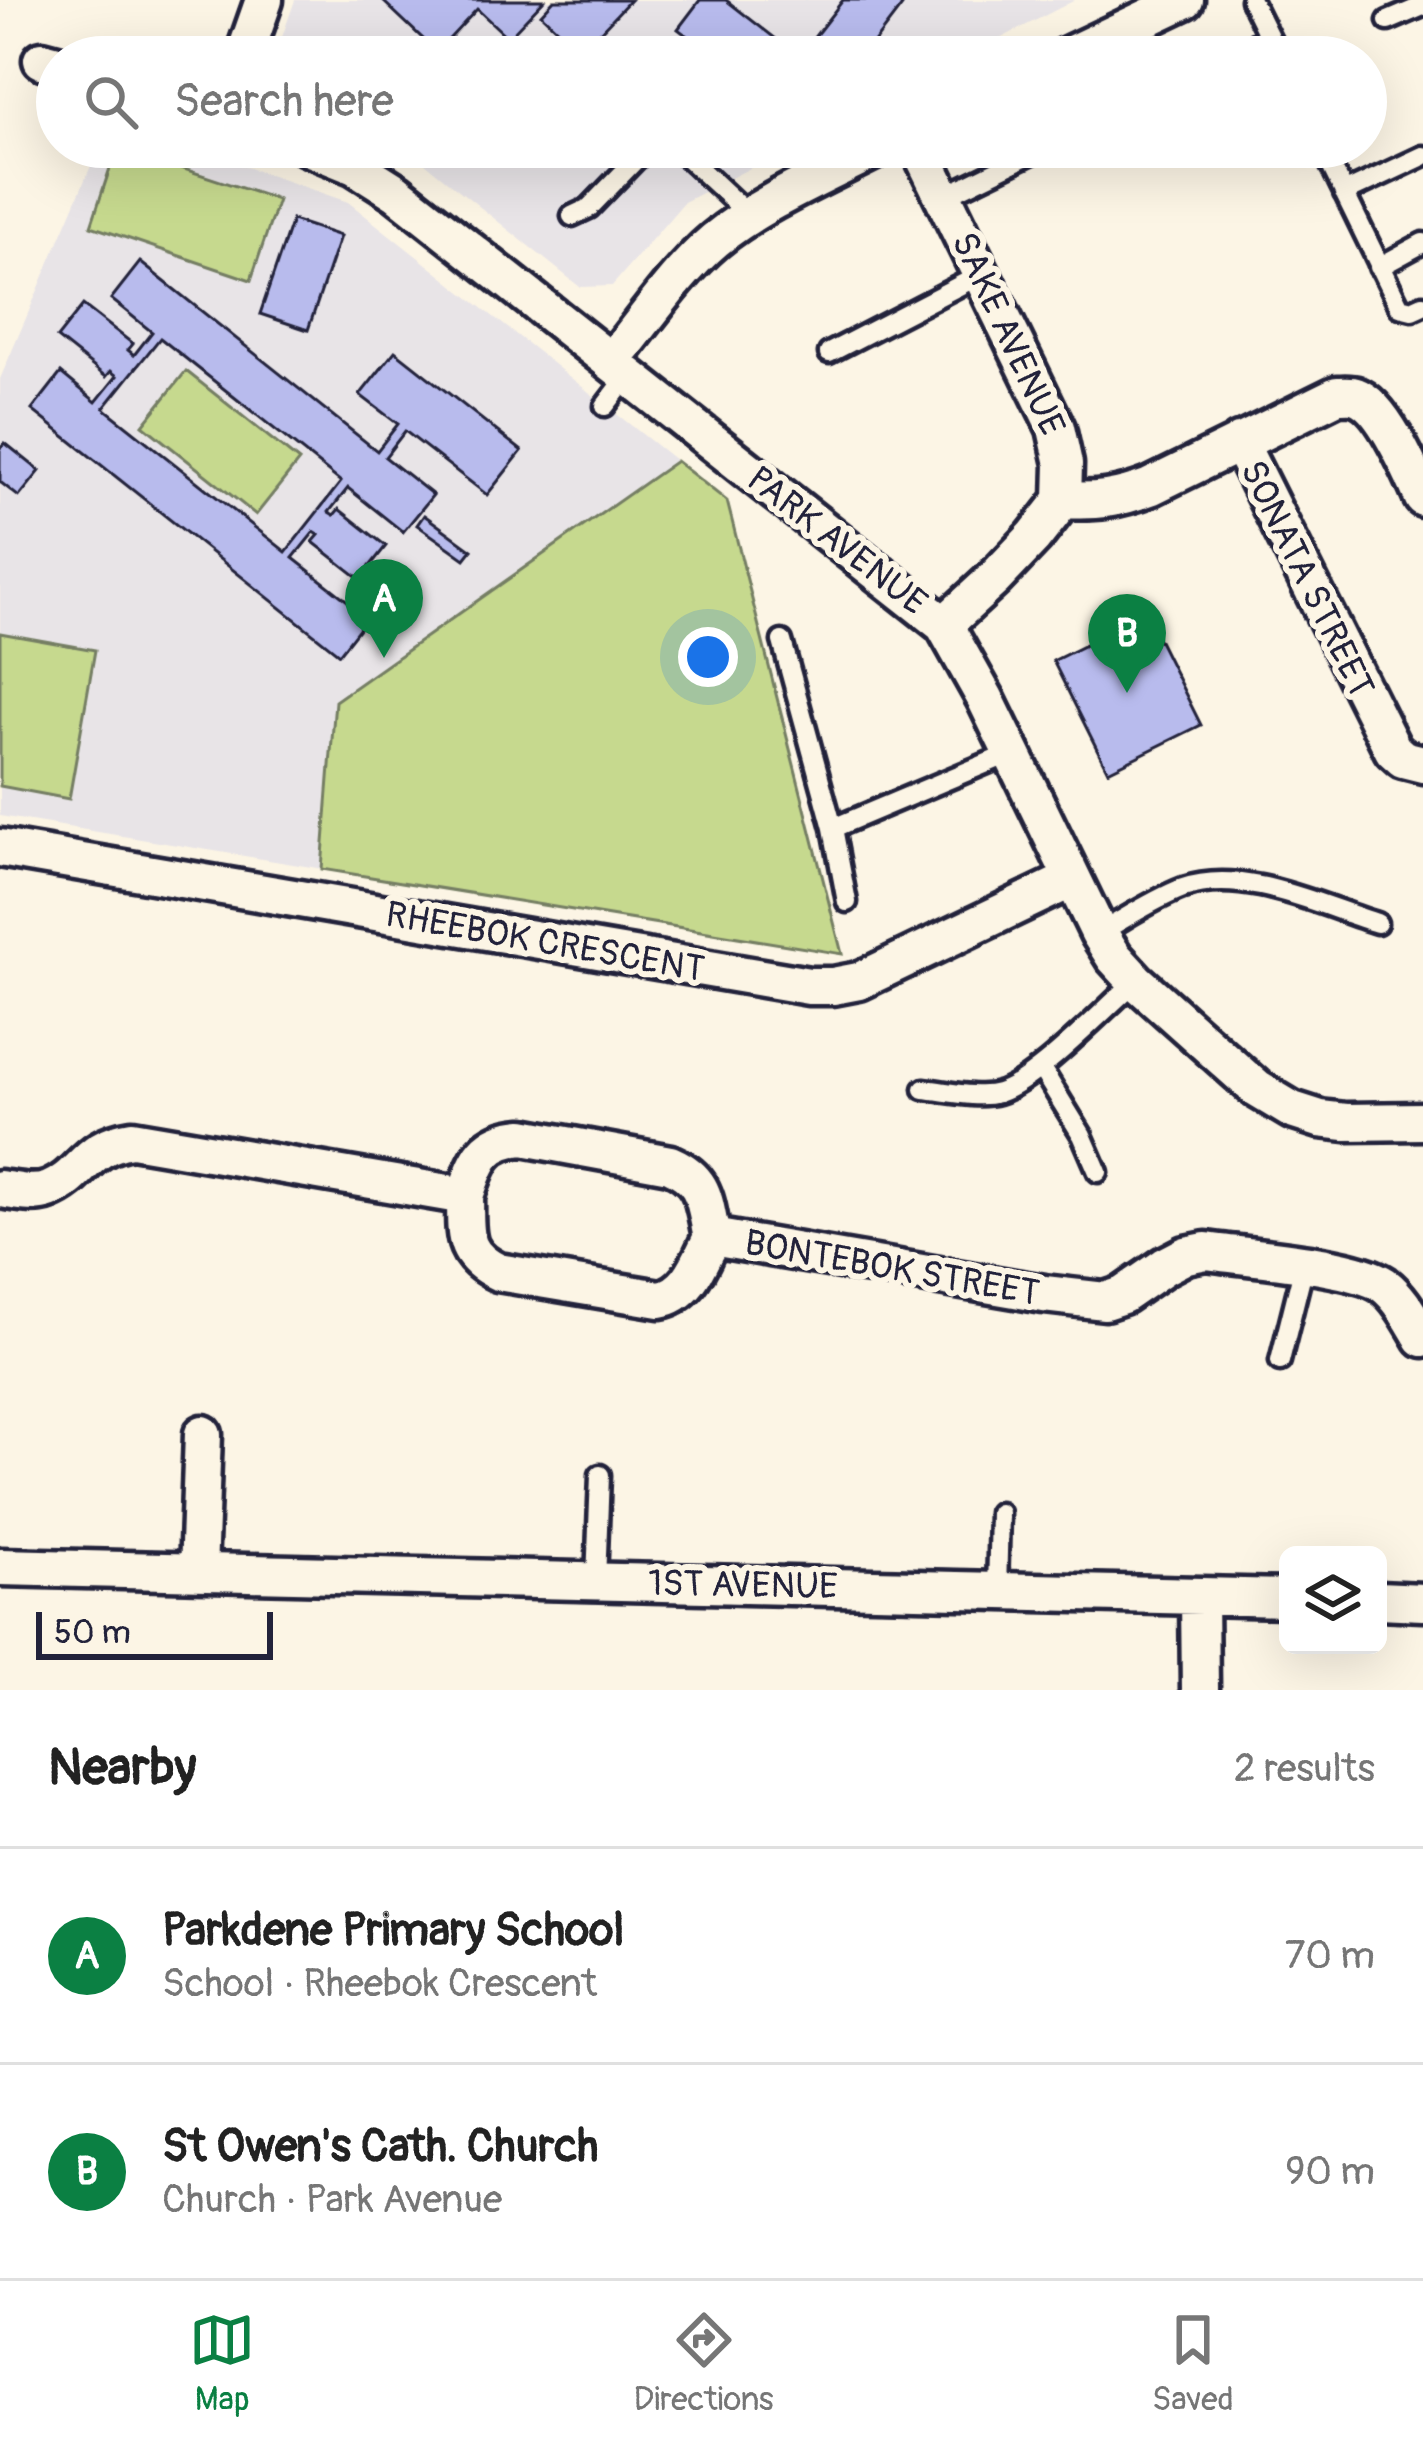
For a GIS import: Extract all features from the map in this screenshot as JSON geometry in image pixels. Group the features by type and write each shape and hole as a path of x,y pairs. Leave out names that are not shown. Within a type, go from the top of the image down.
{"street":[{"path":"251,36 263,0"},
{"path":"1109,36 1185,0"},
{"name":"PARK AVENUE","path":"358,168 386,185 944,626 985,698 1099,933 1136,982 1257,1089 1292,1110 1346,1122 1423,1120"},
{"path":"620,369 696,258 716,238 840,168"},
{"name":"SAKE AVENUE","path":"930,168 1055,428 1064,464 1063,500"},
{"path":"944,626 1007,566 1063,500 1120,499 1336,395 1353,395 1367,403 1420,482"},
{"name":"SONATA STREET","path":"1240,442 1393,750 1403,759 1423,764"},
{"name":"RHEEBOK CRESCENT","path":"0,848 809,986 859,981 1072,879"},
{"path":"0,1189 47,1190 100,1148 132,1139 465,1196 478,1160 490,1146 523,1137 683,1169 700,1185 712,1237"},
{"name":"BONTEBOK STREET","path":"465,1196 466,1243 483,1265 498,1272 660,1299 683,1288 712,1237 1105,1301 1124,1295 1186,1255 1206,1251 1372,1277 1389,1288 1423,1338"},
{"path":"198,1571 203,1434"},
{"name":"1ST AVENUE","path":"0,1567 1279,1598"},
{"path":"1199,1596 1200,1690"},
{"path":"1387,1600 1423,1602"}],"lane":[{"path":"1251,0 1269,36"},
{"path":"1388,21 1423,6"},
{"path":"1344,194 1423,156"},
{"path":"572,216 590,208 628,168"},
{"path":"699,168 750,215"},
{"path":"945,196 1003,168"},
{"path":"1332,168 1400,307 1415,308"},
{"path":"1379,267 1423,243"},
{"path":"829,353 980,275"},
{"path":"605,406 620,369"},
{"path":"782,641 848,902"},
{"path":"833,828 1011,753"},
{"path":"1099,933 1184,888 1221,882 1257,884 1377,923"},
{"path":"924,1089 1003,1092 1040,1068 1136,982"},
{"path":"1040,1068 1082,1135 1098,1172"},
{"path":"1280,1361 1304,1264"},
{"path":"596,1581 600,1475"},
{"path":"997,1591 999,1514"}],"shaded area":[{"path":"295,0 1075,0 1006,36 282,36"},
{"path":"90,168 249,168 348,202 727,501 842,954 0,816 0,379"},
{"path":"431,168 750,168 684,202 612,286 580,287"}],"green space":[{"path":"110,168 181,168 278,200 251,280 91,226"},
{"path":"186,371 299,461 256,515 143,425"},
{"path":"676,461 727,501 842,954 322,869 335,701"},
{"path":"0,633 95,650 69,799 0,786"}],"building":[{"path":"382,0 544,0 510,36 477,9 452,36 420,36"},
{"path":"554,0 630,0 596,36 564,36 541,14"},
{"path":"700,0 726,0 772,36 687,36 678,29"},
{"path":"843,0 901,0 902,6 879,36 815,36"},
{"path":"292,220 340,236 308,330 260,314"},
{"path":"140,262 377,451 398,424 360,395 395,351 522,451 487,495 405,431 385,457 433,495 403,532 348,488 329,512 334,515 339,509 386,546 360,579 313,542 319,535 314,532 293,558 368,617 339,654 32,410 61,373 96,402 117,376 111,371 106,377 57,338 83,305 133,344 128,350 134,355 152,332 111,299","holes":["160,338 341,482 286,552 104,408"]},
{"path":"5,443 40,471 19,497 0,482 0,449"},
{"path":"424,515 472,550 465,559 417,525"},
{"path":"1146,615 1201,725 1108,771 1053,661"}],"place":[{"name":"Parkdene Primary School","path":"384,658"},
{"name":"St Owen's Cath. Church","path":"1127,693"}]}
